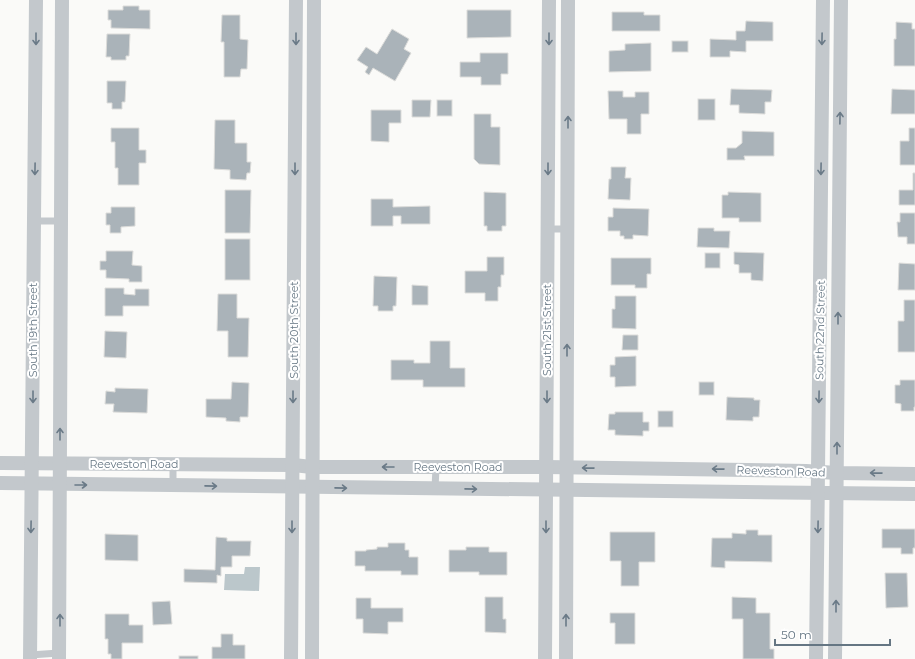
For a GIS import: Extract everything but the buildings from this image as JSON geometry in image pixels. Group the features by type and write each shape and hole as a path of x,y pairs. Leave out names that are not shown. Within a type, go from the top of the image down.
{"street":[{"name":"South 19th Street","path":"30,657 36,0"},
{"path":"59,656 62,0"},
{"name":"South 20th Street","path":"296,0 312,467 312,659"},
{"name":"South 20th Street","path":"291,659 293,465 314,0"},
{"name":"South 21st Street","path":"545,659 549,0"},
{"name":"South 21st Street","path":"566,659 568,0"},
{"name":"South 22nd Street","path":"823,0 837,473 836,659"},
{"name":"South 22nd Street","path":"816,659 818,471 841,0"},
{"name":"Reeveston Road","path":"0,463 293,465 312,467 546,467 915,474"},
{"name":"Reeveston Road","path":"0,483 60,485 915,494"}],"lane":[{"path":"34,222 61,222"},
{"path":"548,229 568,229"},
{"path":"173,464 173,486"},
{"path":"435,489 436,467"},
{"path":"30,657 59,656"}],"shaded area":[{"path":"245,567 260,567 259,591 224,590 225,574 244,574"}]}
